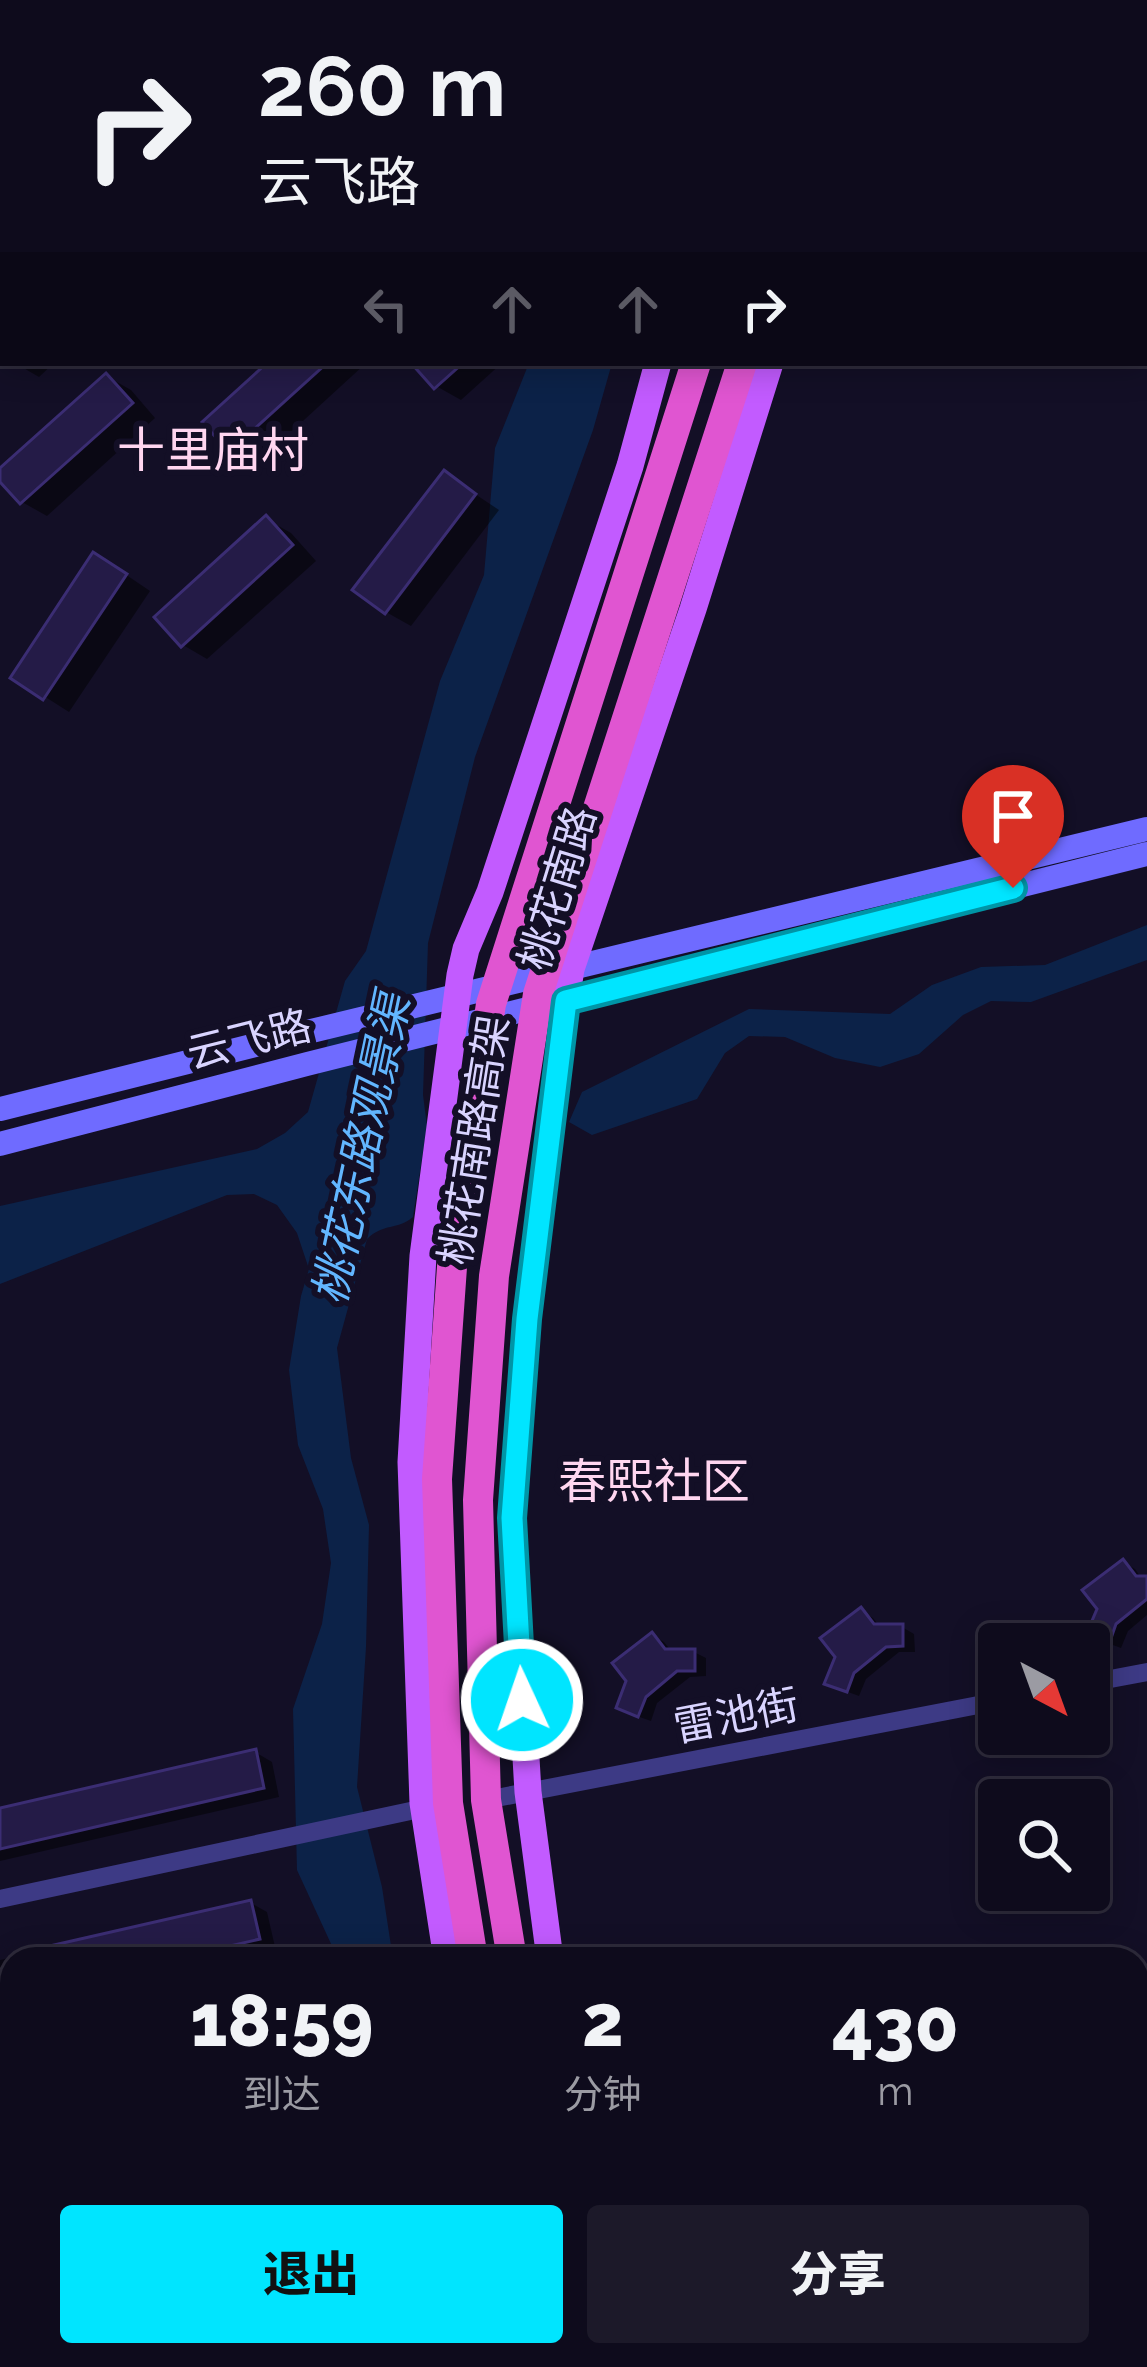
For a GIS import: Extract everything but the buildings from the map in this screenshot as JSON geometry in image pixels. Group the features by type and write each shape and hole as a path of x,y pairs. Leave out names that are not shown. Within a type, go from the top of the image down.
{"highway":[{"name":"桃花南路高架","path":"470,1947 436,1805 437,1480 452,1267 491,1004 695,366"},
{"name":"桃花南路高架","path":"510,1947 487,1800 478,1500 494,1276 538,994 741,366"}],"main road":[{"name":"桃花南路","path":"446,1947 411,1462 423,1256 450,998 490,892 657,366"},
{"name":"桃花南路","path":"548,1947 528,1792 512,1518 527,1319 566,1001 571,969 769,366"},
{"name":"云飞路","path":"0,1109 1147,830"},
{"name":"云飞路","path":"0,1144 1147,854"},
{"path":"490,892 597,895"},
{"path":"431,1195 544,1185"}],"street":[{"path":"1110,1680 1147,1672"},
{"name":"雷池街","path":"487,1800 978,1705"},
{"path":"0,1899 436,1805"}],"water":[{"name":"桃花东路观景渠","path":"528,366 611,366 593,430 475,757 428,943 423,1095 427,1126 413,1217 367,1239 337,1348 351,1458 369,1525 357,1787 391,1947 332,1947 297,1870 293,1709 322,1624 331,1563 323,1509 298,1445 289,1370 309,1269 297,1233 277,1205 254,1194 227,1195 0,1284 0,1206 257,1149 308,1112 345,981 366,951 440,681 484,575 495,448"},
{"path":"1147,925 1147,960 1031,1002 991,1001 963,1015 919,1054 880,1067 835,1058 785,1037 749,1036 725,1053 697,1099 592,1135 569,1122 582,1092 749,1009 890,1014 932,985 981,967 1045,965"}],"district":[{"name":"十里庙村","path":"213,450"},
{"name":"春熙社区","path":"654,1481"}],"route":[{"path":"522,1700 512,1518 527,1319 566,1001 1013,888"}]}
